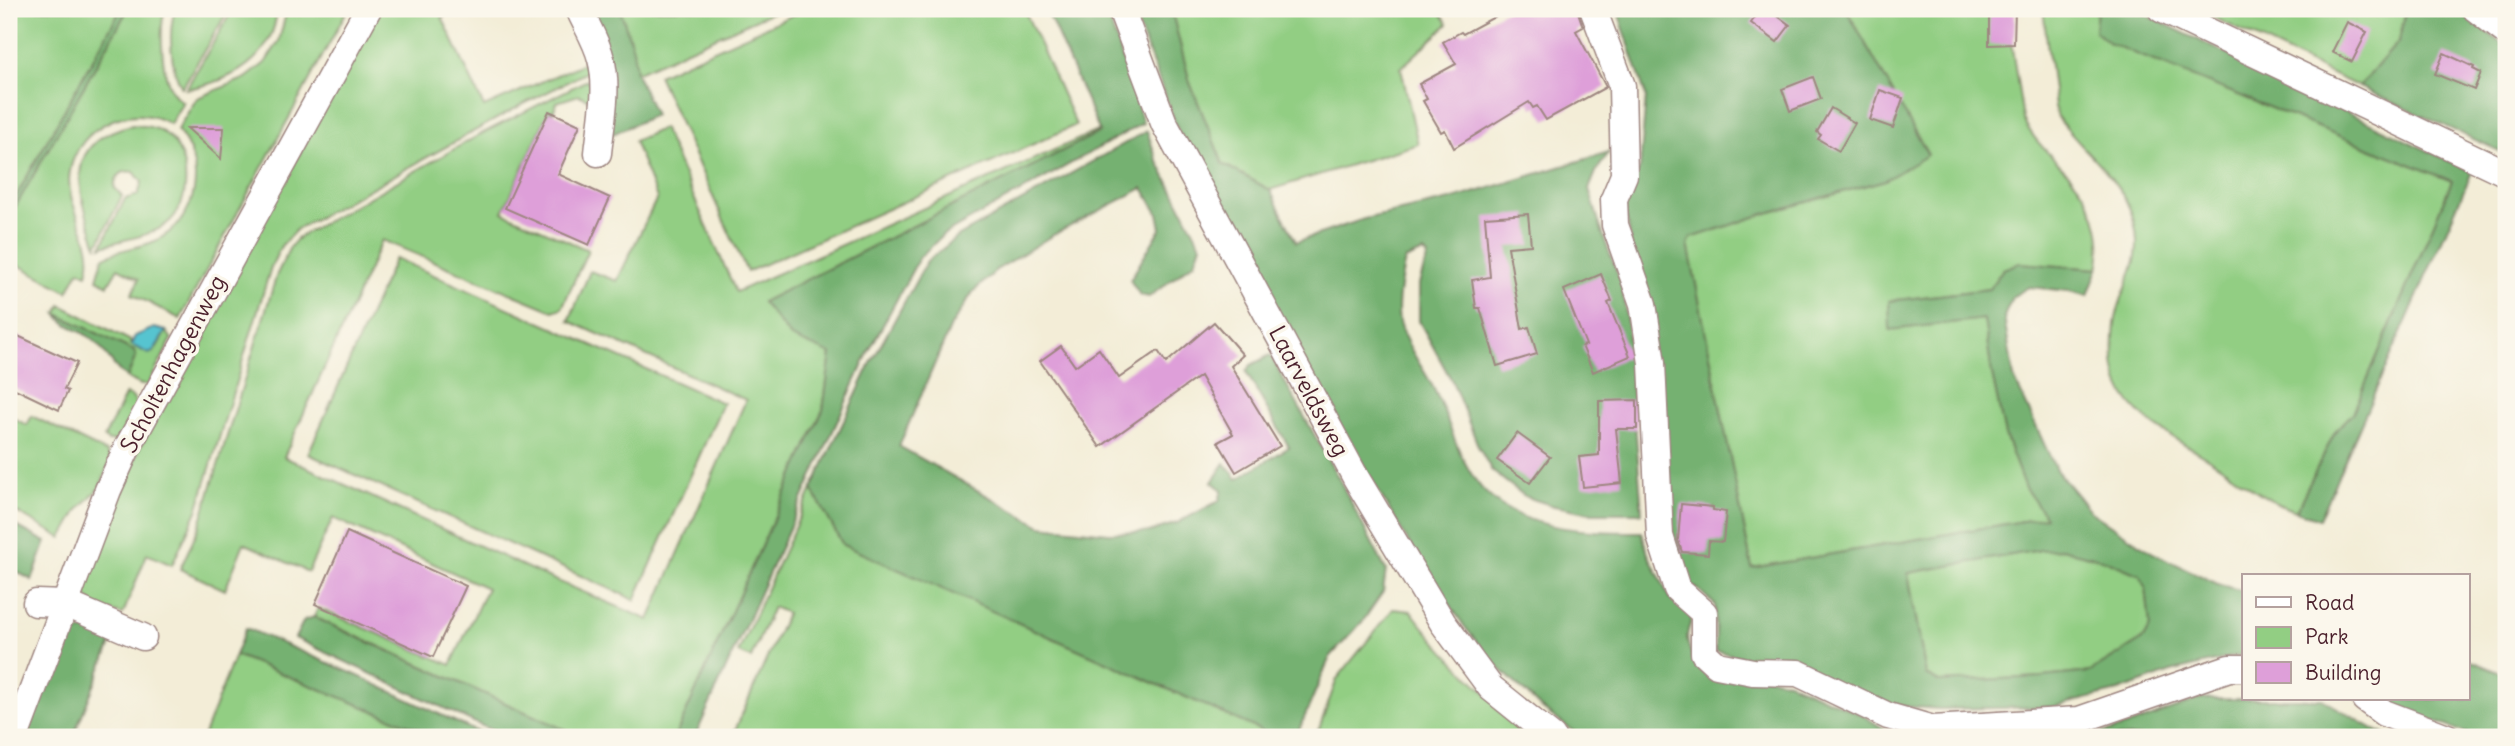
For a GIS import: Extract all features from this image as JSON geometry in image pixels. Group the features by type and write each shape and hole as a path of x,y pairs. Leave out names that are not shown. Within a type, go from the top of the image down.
{"street":[{"name":"Scholtenhagenweg","path":"15,737 108,490 127,447 368,9"},
{"path":"579,9 601,57 603,70 603,112 598,153"},
{"name":"Laarveldsweg","path":"1121,9 1164,123 1356,478 1443,623 1491,688 1552,737"},
{"path":"1593,9 1622,86 1624,175 1614,199 1615,225 1643,304 1652,363 1660,536 1677,589 1704,613 1704,653 1717,665 1753,672 1798,673 1888,716 1933,729 2079,720 2229,668 2242,668"},
{"path":"2161,9 2506,173"},
{"path":"2476,9 2506,32"},
{"path":"36,603 66,604 143,638"},
{"path":"2366,700 2384,713 2447,737"}],"green space":[{"path":"9,9 121,9 9,209"},
{"path":"121,9 128,9 9,218 9,209"},
{"path":"128,9 165,9 162,40 164,66 170,87 183,102 170,124 155,117 139,115 108,122 95,130 75,155 69,184 85,236 89,261 87,274 79,270 68,292 9,260 9,218"},
{"path":"175,9 229,9 182,88 171,49"},
{"path":"233,9 277,9 268,42 259,54 234,74 203,86 186,89"},
{"path":"287,9 348,9 180,319 132,294 139,279 118,268 108,285 97,279 103,258 155,241 170,232 181,220 194,191 195,175 187,144 177,130 197,98 246,78 265,63 279,41"},
{"path":"379,9 459,9 442,17 484,107 591,60 593,69 518,107 297,229 281,246 271,267 197,511 172,565 147,554 123,614 98,607 81,588 149,426"},
{"path":"589,9 620,9 633,49 636,73 655,115 608,136"},
{"path":"620,9 779,9 636,73 633,49"},
{"path":"806,9 1024,9 1076,125 747,272 658,75"},
{"path":"1046,9 1106,9 1143,123 943,235 919,258 869,351 695,737 675,737 823,410 831,354 791,337 762,302 1100,132"},
{"path":"1132,9 1171,9 1190,83 1223,164 1270,190 1296,242 1364,219 1450,200 1609,152 1589,189 1622,286 1628,329 1642,513 1592,513 1554,506 1526,497 1492,471 1479,448 1452,381 1419,321 1419,284 1428,256 1424,252 1405,260 1399,295 1399,321 1408,344 1434,389 1463,459 1476,481 1491,498 1530,520 1575,529 1642,532 1648,554 1670,598 1692,614 1687,638 1695,660 1789,682 1862,715 1897,737 1581,737 1540,707 1494,663 1464,626 1409,543 1319,391 1186,151"},
{"path":"1171,9 1439,9 1448,24 1401,68 1418,144 1270,190 1223,164 1190,83"},
{"path":"1617,9 1846,9 1928,155 1885,180 1764,214 1691,238 1688,244 1752,568 2046,517 2025,488 2005,435 1984,319 1890,330 1889,301 1989,289 2003,269 2019,263 2098,269 2088,296 2029,287 2012,297 2004,317 2014,378 2056,470 2091,512 2153,553 2220,585 2242,590 2242,654 2171,672 2119,691 2052,707 1940,709 1898,706 1716,651 1715,605 1686,582 1668,546 1629,230 1623,203 1628,187 1640,168 1646,96","holes":["2062,549 2105,560 2140,575 2146,587 2150,626 2143,639 2090,672 1939,682 1926,675 1908,573 2040,550"]},
{"path":"1846,9 2006,9 2023,119 2038,142 2077,184 2091,206 2099,230 2098,269 2019,263 2003,269 1989,289 1889,301 1891,330 1984,319 2005,435 2025,488 2047,517 1752,568 1688,244 1691,238 1764,214 1885,180 1927,155"},
{"path":"2043,9 2097,9 2095,31 2109,43 2452,181 2353,413 2336,430 2296,511 2264,496 2159,429 2134,408 2125,395 2116,374 2114,338 2118,310 2135,262 2137,236 2134,221 2128,205 2111,178 2056,115"},
{"path":"2097,9 2134,9 2472,172 2319,519 2296,511 2336,430 2353,413 2452,181 2109,43 2095,31"},
{"path":"2196,9 2406,9 2399,41 2359,87"},
{"path":"2406,9 2458,9 2506,47 2506,154 2359,87 2399,41"},
{"path":"587,80 593,80 593,102 579,95 557,102 553,112 549,111 503,212 588,250 562,308 553,311 382,240 284,457 543,575 649,620 746,400 569,321 590,271 617,281 657,198 634,141 663,128 736,292 1099,130 1100,132 762,302 791,337 831,353 823,410 675,737 581,737 314,617 318,608 451,665 487,588 333,518 308,572 244,543 225,590 180,569 199,527 277,274 290,247 299,237 481,134"},
{"path":"132,125 149,127 164,133 179,151 185,175 183,200 171,220 156,231 101,247 125,199 138,195 142,182 134,172 123,173 116,179 114,187 122,196 97,246 81,189 80,172 84,157 93,144 109,133"},
{"path":"1147,131 1157,160 1201,245 1195,262 1149,297 1140,295 1130,280 1161,228 1158,213 1143,188 1053,235 998,269 973,292 951,326 899,446 1041,526 1109,533 1149,532 1177,523 1219,501 1222,490 1212,482 1225,463 1237,479 1289,447 1246,372 1251,365 1270,355 1386,570 1383,592 1363,621 1330,657 1296,737 1276,737 843,545 812,489 871,363 927,261 959,236"},
{"path":"395,258 723,403 635,600 308,454"},
{"path":"61,305 131,341 130,344 154,352 166,331 172,339 148,385 141,385 127,378 135,356 134,351 57,314"},
{"path":"57,314 134,351 136,356 127,378 93,340 64,322"},
{"path":"126,394 133,398 138,407 118,441 108,441 104,438"},
{"path":"9,416 27,425 32,416 106,452 111,460 100,487 78,510 62,538 9,508"},
{"path":"812,489 843,545 1276,737 732,737 787,613 773,607 751,658 738,653"},
{"path":"9,522 46,542 32,580 9,568"},
{"path":"2062,549 2105,560 2140,575 2146,587 2150,626 2143,639 2090,672 1939,682 1926,675 1908,573 2040,550"},
{"path":"1393,609 1411,611 1464,672 1523,726 1519,737 1316,737 1337,679"},
{"path":"314,617 581,737 513,737 482,726 295,638 304,620"},
{"path":"246,628 494,737 439,737 235,655"},
{"path":"87,629 114,637 73,737 25,737 63,637"},
{"path":"235,655 414,727 439,737 203,737"},
{"path":"2470,661 2506,675 2506,737 2476,737 2393,706 2385,700 2470,700"},
{"path":"2199,699 2324,700 2387,737 2089,737"}],"water":[{"path":"154,328 166,331 153,352 149,354 131,345 135,336"}],"building":[{"path":"1509,9 1577,9 1583,27 1576,31 1606,87 1546,120 1537,106 1533,108 1529,102 1454,148 1445,130 1441,132 1423,101 1427,99 1419,84 1456,64 1443,42"},
{"path":"1761,9 1768,9 1790,25 1777,42 1751,23"},
{"path":"1989,9 2015,9 2014,44 1989,45"},
{"path":"2347,22 2367,32 2352,62 2332,52"},
{"path":"2444,53 2481,73 2474,90 2435,74"},
{"path":"1813,77 1821,99 1790,111 1782,89"},
{"path":"1880,90 1903,98 1893,128 1870,120"},
{"path":"1831,108 1855,123 1839,151 1818,139 1821,135 1817,132"},
{"path":"549,111 580,125 558,174 610,198 589,245 505,208"},
{"path":"187,128 224,128 221,159"},
{"path":"1528,214 1531,245 1508,247 1522,329 1529,327 1537,354 1497,366 1480,308 1476,308 1472,280 1490,277 1485,217"},
{"path":"1601,274 1612,301 1608,303 1630,356 1593,372 1582,346 1586,345 1564,290"},
{"path":"1214,322 1243,355 1231,366 1280,446 1236,472 1218,442 1233,434 1200,376 1100,447 1040,361 1061,346 1075,366 1099,349 1119,378 1158,351 1166,363"},
{"path":"18,336 77,363 64,389 68,391 59,410 9,386 9,354"},
{"path":"1637,400 1637,429 1616,429 1622,483 1583,487 1579,457 1599,455 1599,401"},
{"path":"1517,433 1550,457 1530,483 1497,460"},
{"path":"1681,504 1713,507 1713,510 1726,512 1723,542 1709,541 1708,554 1682,552 1678,540"},
{"path":"347,532 466,586 433,657 315,604"}]}
